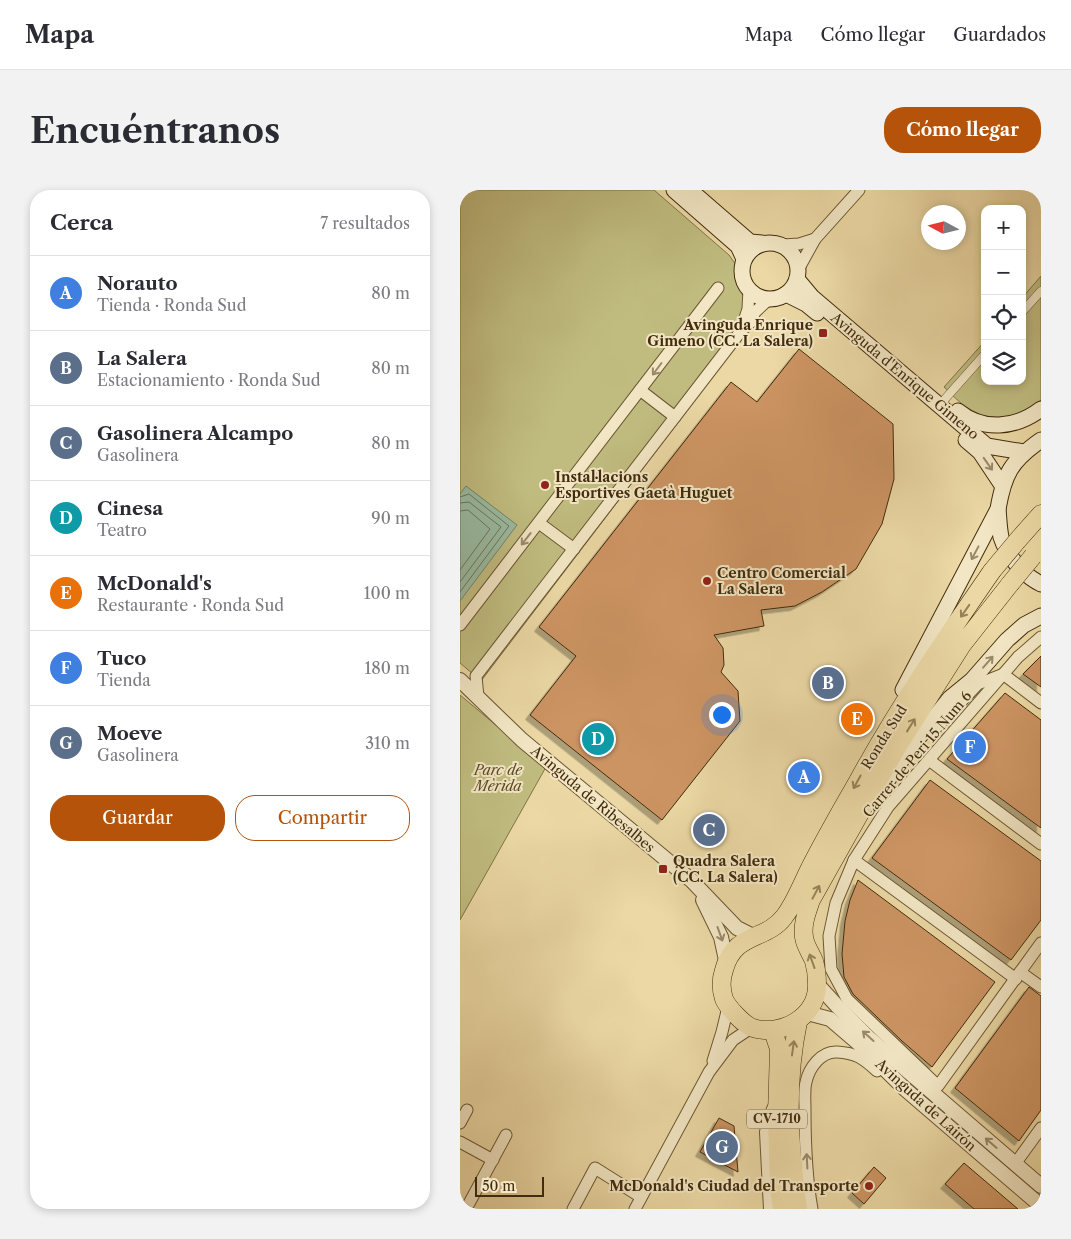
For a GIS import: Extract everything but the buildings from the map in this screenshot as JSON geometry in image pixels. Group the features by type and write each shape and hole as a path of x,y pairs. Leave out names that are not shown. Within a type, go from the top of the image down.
{"main road":[{"path":"674,190 738,246 744,259"},
{"path":"690,190 750,242 773,242 784,245 794,254 798,274 793,288 780,297 769,299 758,296 749,289 742,275 744,259 751,249 762,243"},
{"name":"Avinguda d'Enrique Gimeno","path":"798,274 812,297 988,446 1024,452"},
{"name":"Avinguda d'Enrique Gimeno","path":"786,294 806,304 980,452 1002,485"},
{"path":"920,388 944,400 964,416 978,423 999,426 1016,423 1029,418 1041,409"},
{"path":"1041,440 1024,452 1011,467 1002,485 998,509 1001,536 1013,561 1033,580 1041,584"},
{"path":"890,724 896,703 998,509"},
{"name":"Ronda Sud","path":"726,960 737,946 753,936 772,928 783,919 890,724 992,571 1040,514"},
{"name":"Ronda Sud","path":"817,984 814,962 804,938 804,923 811,900 896,749 962,645 1037,551"},
{"path":"860,813 880,792 907,752 950,698 972,680 1007,640 1024,625 1041,616"},
{"path":"726,960 721,978 723,995 728,1008 752,1028 773,1031 802,1018 816,998 817,984"},
{"name":"CV-1710","path":"798,1209 790,1146 789,1110 791,1064 802,1018"},
{"name":"CV-1710","path":"773,1031 779,1049 777,1099 779,1186 782,1209"}],"street":[{"path":"798,274 816,239 859,190"},
{"path":"784,245 799,244 816,239"},
{"path":"460,625 718,288"},
{"path":"741,331 748,309 749,289"},
{"path":"1026,308 1041,291"},
{"path":"467,686 741,331 750,323 756,312 769,299"},
{"path":"944,400 981,358"},
{"path":"640,390 675,417"},
{"path":"539,523 574,549"},
{"path":"900,765 978,684 1003,674 1018,657 1041,637"},
{"path":"1003,674 1041,703"},
{"name":"Carrer de Peri 15 Num 6","path":"831,969 830,936 836,903 854,860 888,807 1003,674"},
{"name":"Avinguda de Ribesalbes","path":"467,686 498,724 519,737"},
{"name":"Avinguda de Ribesalbes","path":"467,686 519,737 691,880 737,928 753,936"},
{"path":"929,760 1041,844"},
{"path":"854,860 1018,975 1041,987"},
{"name":"Avinguda de Ribesalbes","path":"691,880 708,908 721,937 726,960"},
{"path":"1018,975 1041,944"},
{"name":"Avinguda de Lairón","path":"831,969 847,999 938,1086 1018,975"},
{"name":"Avinguda de Lairón","path":"817,984 868,1037 1041,1186"},
{"path":"709,1072 728,1008"},
{"name":"Avinguda de Lairón","path":"802,1018 830,1019 858,1043 906,1090 1041,1206"},
{"path":"634,1209 709,1072 733,1040 752,1028"},
{"path":"812,1209 808,1187 805,1132 806,1082 816,1060 832,1052 850,1053 864,1059 881,1074 906,1090"},
{"path":"771,1209 767,1132 777,1099"},
{"path":"460,1123 467,1110"},
{"path":"1015,1164 1041,1128"},
{"path":"466,1209 506,1136"},
{"path":"460,1142 493,1160"},
{"path":"573,1209 595,1168 641,1197"}],"green space":[{"name":"Instal·lacions Esportives Gaetà Huguet","path":"460,190 654,190 729,255 766,307 481,681 460,663"},
{"path":"1041,276 1041,400 1025,411 1006,417 987,416 977,413 962,404 944,387 981,345 981,385 1026,385 1026,293"},
{"name":"Parc de Mèrida","path":"460,695 546,767 460,920"}],"water":[{"path":"466,486 517,525 460,601 460,494"}],"place":[{"name":"Avinguda Enrique Gimeno (CC. La Salera)","path":"823,333"},
{"name":"Instal·lacions Esportives Gaetà Huguet","path":"545,485"},
{"name":"Centro Comercial La Salera","path":"707,581"},
{"name":"La Salera","path":"828,683"},
{"name":"McDonald's","path":"857,719"},
{"name":"Cinesa","path":"598,739"},
{"name":"Tuco","path":"970,747"},
{"name":"Norauto","path":"804,777"},
{"name":"Gasolinera Alcampo","path":"709,830"},
{"name":"Quadra Salera (CC. La Salera)","path":"663,869"},
{"name":"Moeve","path":"722,1147"},
{"name":"McDonald's Ciudad del Transporte","path":"869,1186"}]}
